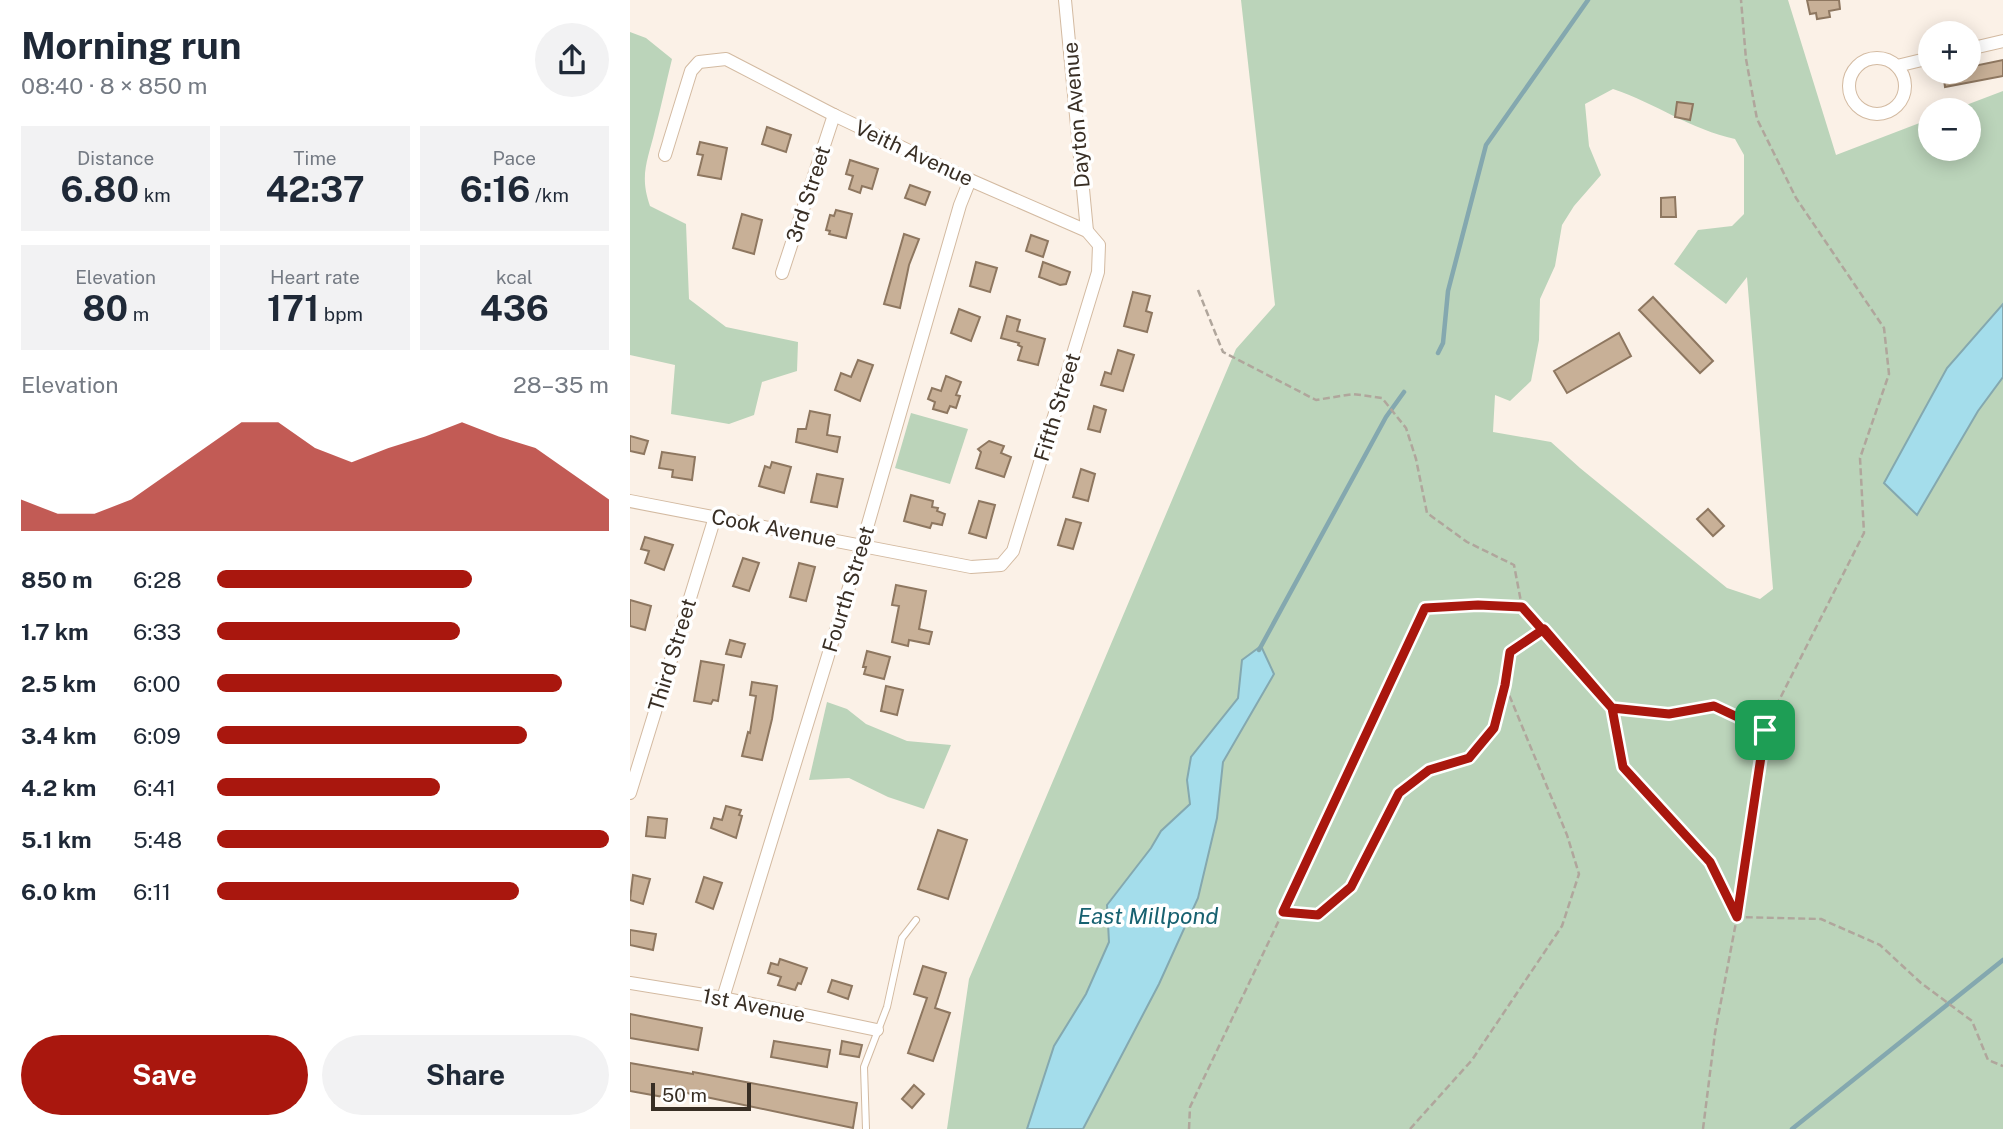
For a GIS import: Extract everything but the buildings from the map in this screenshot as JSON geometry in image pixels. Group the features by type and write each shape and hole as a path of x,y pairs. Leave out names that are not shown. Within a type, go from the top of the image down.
{"street":[{"name":"Dayton Avenue","path":"1065,0 1087,231"},
{"path":"1981,46 2003,41"},
{"path":"1897,66 1905,82 1902,99 1896,106 1889,111 1872,113 1856,104 1849,87 1855,69 1871,59 1880,58 1897,66 1918,61"},
{"name":"Veith Avenue","path":"665,155 691,71 699,62 726,59 834,115 970,180 1087,231 1099,245"},
{"name":"3rd Street","path":"782,273 834,115"},
{"name":"Fourth Street","path":"723,998 862,545 960,205 970,180"},
{"name":"Fifth Street","path":"1001,565 1013,551 1098,272 1099,245"},
{"name":"Cook Avenue","path":"630,501 971,567 1001,565"},
{"name":"Third Street","path":"630,793 715,517"},
{"name":"1st Avenue","path":"630,983 723,998 877,1030"}],"lane":[{"path":"866,1129 864,1067 887,1007 902,939 916,920"}],"path":[{"path":"1703,1129 1715,1033 1737,917 1765,730 1864,533 1860,458 1889,374 1884,328 1796,198 1757,119 1746,59 1741,0"},
{"path":"1198,290 1223,352 1317,400 1353,394 1382,398 1406,428 1416,459 1427,513 1467,542 1514,565 1522,607 1612,708 1623,767 1710,862 1737,917"},
{"path":"1189,1129 1190,1107 1425,608 1478,605 1522,607"},
{"path":"1283,912 1318,915 1351,887 1399,793 1429,770 1469,758 1494,728 1510,652 1544,629"},
{"path":"1410,1129 1472,1060 1562,926 1579,874 1567,835 1505,685"},
{"path":"1612,708 1669,714 1714,706 1765,730"},
{"path":"1737,917 1821,919 1880,946 1921,983 1972,1021 1988,1060 2003,1066"}],"green space":[{"path":"1241,0 1788,0 1836,155 1918,124 1918,161 1981,161 1981,99 2003,91 2003,304 1947,368 1978,411 2003,377 2003,1129 1083,1129 1159,984 1198,898 1217,818 1223,762 1274,674 1242,660 1238,698 1191,757 1187,780 1190,804 1161,831 1107,904 1109,942 1086,994 1054,1046 1027,1129 947,1129 969,979 1236,349 1275,305","holes":["1613,89 1704,129 1735,139 1744,155 1744,214 1732,226 1698,230 1674,264 1726,304 1747,277 1773,589 1760,599 1727,588 1551,442 1493,432 1495,395 1510,401 1531,381 1539,340 1540,299 1555,266 1562,225 1574,206 1601,175 1589,146 1585,104"]},
{"path":"630,32 646,38 672,59 647,159 645,185 650,206 686,224 689,299 726,327 798,342 797,371 762,382 754,415 729,424 671,414 675,365 630,355"},
{"path":"911,413 968,429 950,484 895,468"},
{"path":"827,702 847,709 866,724 907,741 951,745 924,809 888,797 849,778 809,780"}],"water":[{"path":"2003,304 2003,377 1978,411 1917,515 1884,483 1947,368"},
{"name":"East Millpond","path":"1261,646 1274,674 1223,762 1217,818 1198,898 1159,984 1083,1129 1027,1129 1054,1046 1086,994 1109,942 1107,905 1161,831 1190,804 1187,780 1191,757 1238,698 1242,660"}],"waterway":[{"path":"1438,353 1443,343 1448,291 1486,145 1588,0"},
{"path":"1259,650 1386,417 1404,392"},
{"path":"1792,1129 2003,960"}],"route":[{"path":"1765,730 1714,706 1669,714 1612,708 1544,629 1522,607 1478,605 1425,608 1283,912 1318,915 1351,887 1399,793 1429,770 1469,758 1494,728 1510,652 1544,629 1612,708 1623,767 1710,862 1737,917 1765,730"}]}
